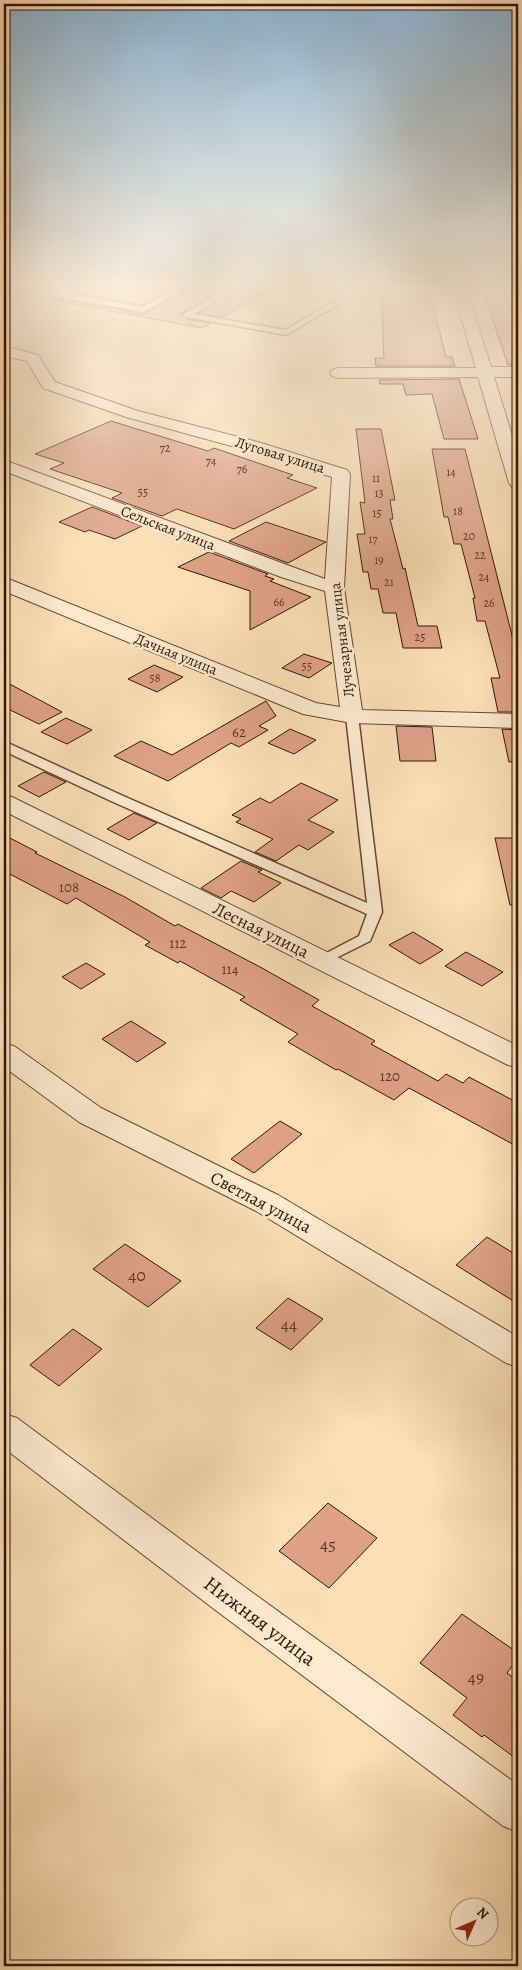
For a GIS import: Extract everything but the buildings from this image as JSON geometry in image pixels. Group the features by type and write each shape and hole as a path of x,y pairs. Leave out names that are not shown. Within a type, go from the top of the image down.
{"street":[{"name":"Луговая улица","path":"47,382 49,385 132,414 252,446 340,474"},
{"path":"489,382 518,483"},
{"name":"Сельская улица","path":"4,466 288,573 334,588"},
{"name":"Лучезарная улица","path":"340,474 334,588 352,716"},
{"name":"Дачная улица","path":"4,584 311,709 352,716 518,721"},
{"name":"Лесная улица","path":"4,802 518,1058"},
{"name":"Светлая улица","path":"4,1053 90,1115 267,1203 518,1354"},
{"name":"Нижняя улица","path":"4,1428 228,1597 518,1811"}],"lane":[{"path":"322,960 365,938 375,912 352,716"},
{"path":"4,746 116,798 375,912"}]}
